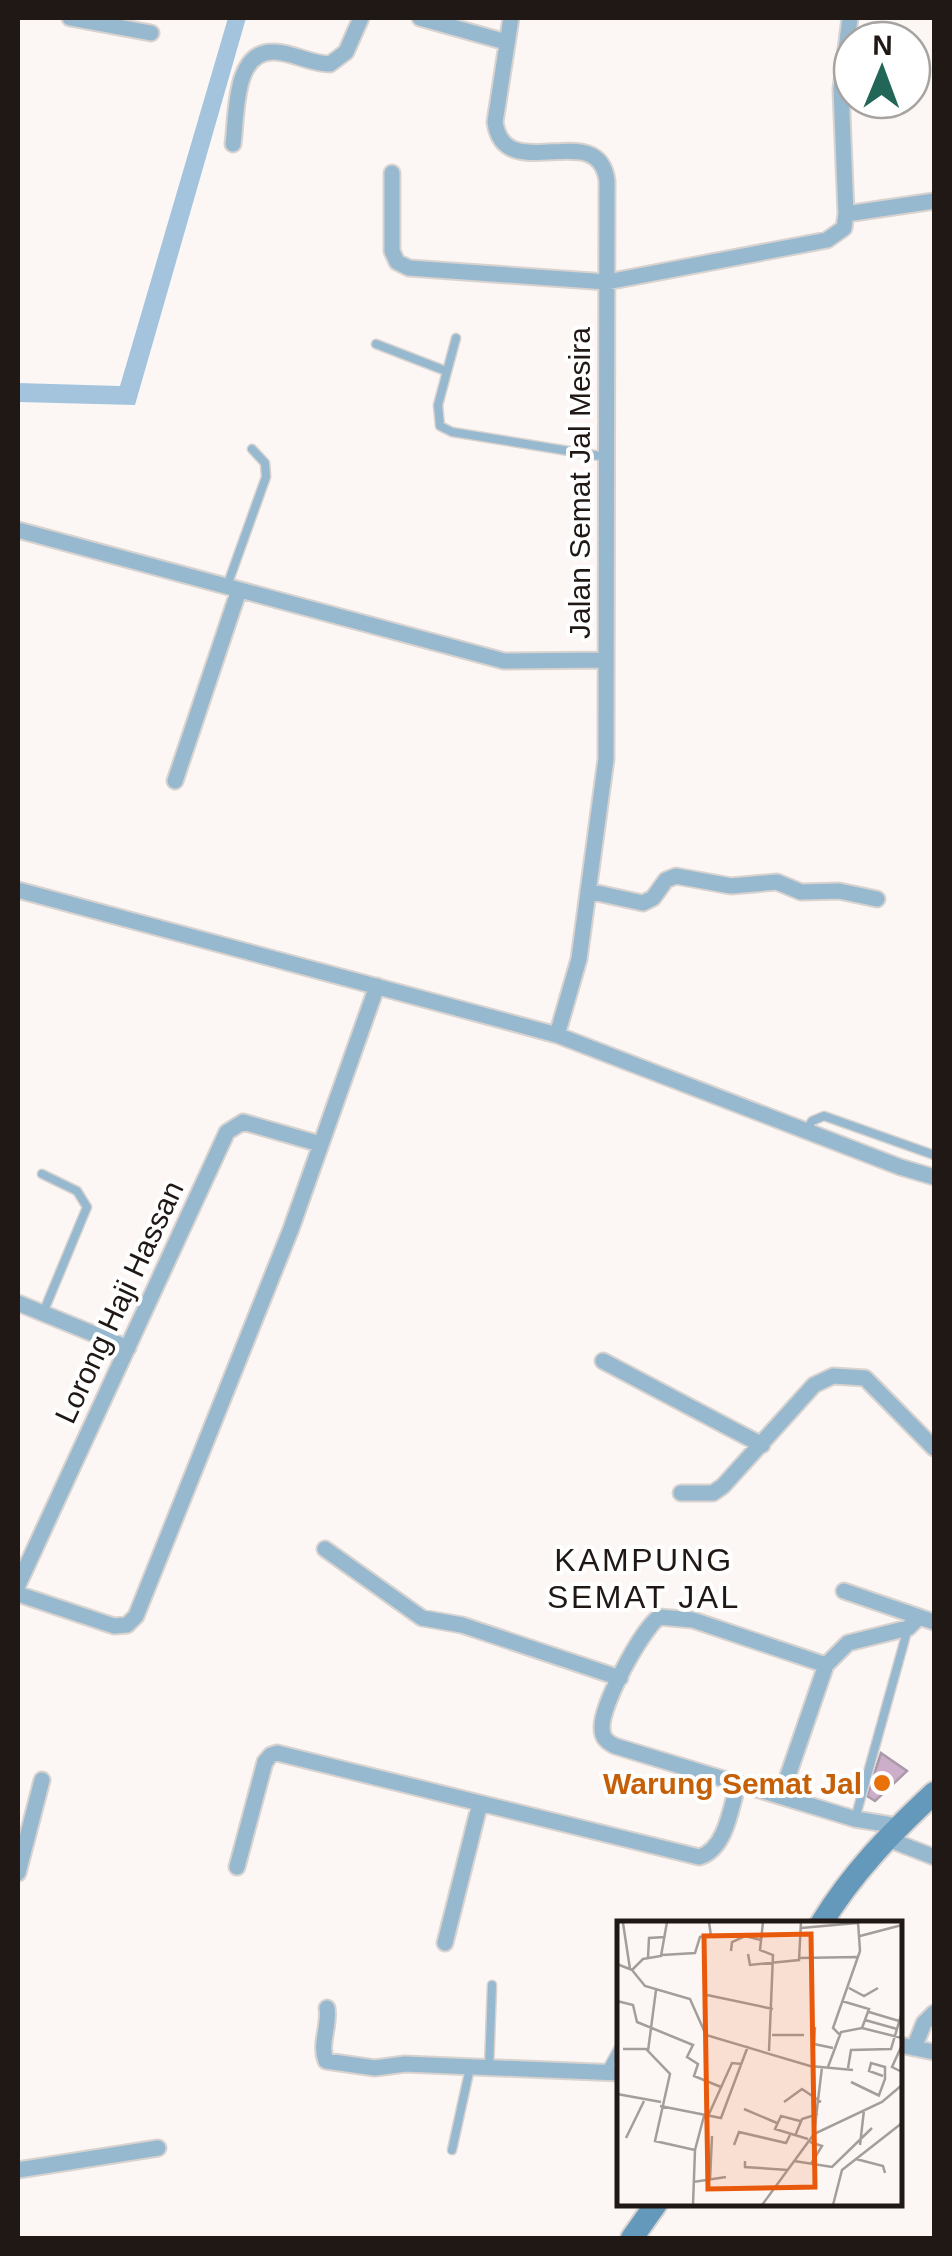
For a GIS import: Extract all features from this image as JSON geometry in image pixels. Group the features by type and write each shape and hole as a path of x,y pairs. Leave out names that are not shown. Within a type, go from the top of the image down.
{"main road":[{"path":"823,1921 841,1890 892,1832 934,1793"},
{"path":"632,2238 655,2206"}],"street":[{"path":"70,18 152,34"},
{"path":"234,144 241,80 252,59 271,51 330,64 346,52 361,18"},
{"path":"420,18 506,42"},
{"name":"Jalan Semat Jal Mesira","path":"510,18 495,122 504,146 517,151 585,152 597,156 606,168 606,758 579,958 558,1035"},
{"path":"392,172 392,250 402,266 607,282 827,240 844,228 846,214 841,89 850,18"},
{"path":"846,214 934,201"},
{"path":"18,530 504,662 606,660"},
{"path":"175,781 233,588"},
{"path":"588,891 643,903 653,898 666,880 676,876 731,886 776,882 800,892 839,891 877,899"},
{"path":"18,890 558,1035 925,1176 934,1176"},
{"path":"18,1594 114,1626 127,1625 136,1616 291,1229 377,986"},
{"name":"Lorong Haji Hassan","path":"18,1585 231,1127 249,1123 320,1144"},
{"path":"18,1302 128,1348"},
{"path":"603,1361 762,1445"},
{"path":"682,1493 713,1493 762,1445 814,1384 824,1379 848,1375 865,1378 934,1448"},
{"path":"325,1549 422,1618 480,1631 620,1678"},
{"path":"844,1591 924,1619"},
{"path":"826,1664 693,1620 664,1615 651,1623 620,1678 602,1731 608,1743 892,1832 934,1857"},
{"path":"780,1796 826,1664 848,1643 924,1619"},
{"path":"237,1868 258,1787 271,1755 304,1758 700,1857 718,1844 738,1784"},
{"path":"18,1872 42,1780"},
{"path":"445,1943 480,1803"},
{"path":"326,2008 329,2023 322,2053 326,2061 375,2068 405,2064 613,2072"},
{"path":"934,2014 907,2046 934,2052"},
{"path":"18,2170 158,2148"}],"lane":[{"path":"456,338 437,416 444,430 606,457"},
{"path":"376,344 446,371"},
{"path":"233,588 267,472 265,463 252,450"},
{"path":"806,1130 824,1116 934,1155"},
{"path":"42,1174 77,1191 88,1208 42,1313"},
{"path":"854,1819 924,1619"},
{"path":"489,2069 492,1985"},
{"path":"452,2150 470,2068"}],"water":[{"path":"228,18 246,18 135,405 18,402 18,383 120,386"}],"building":[{"name":"Warung Semat Jal","path":"881,1753 907,1771 875,1801 867,1796"}],"place":[{"name":"Warung Semat Jal","path":"882,1783"}],"district":[{"name":"KAMPUNG SEMAT JAL","path":"644,1578"}]}
